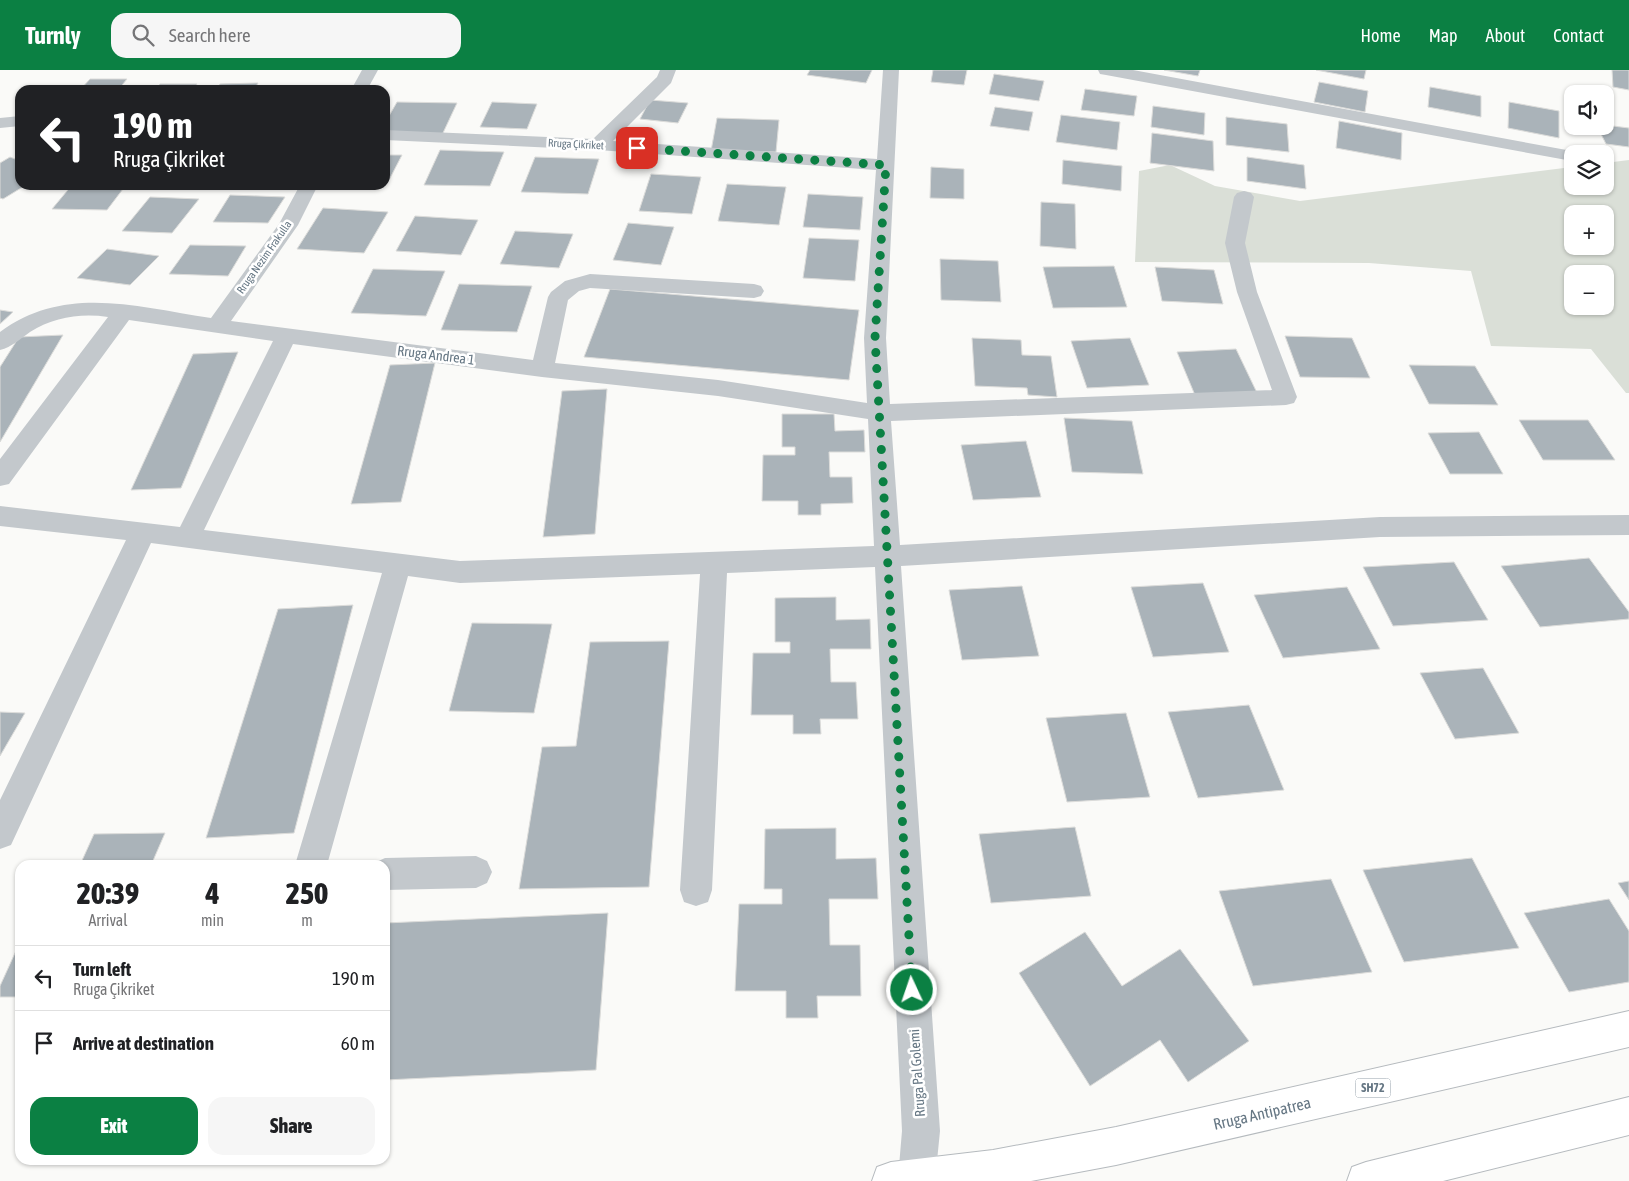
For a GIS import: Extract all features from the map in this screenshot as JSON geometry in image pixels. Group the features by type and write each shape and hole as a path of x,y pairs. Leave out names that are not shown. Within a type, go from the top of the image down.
{"main road":[{"name":"Rruga Antipatrea","path":"908,1180 993,1169 1116,1146 1629,1029"},
{"path":"1388,1178 1629,1116"}],"street":[{"path":"362,85 370,70"},
{"path":"598,145 665,79 668,70"},
{"name":"Rruga Pal Golemi","path":"892,70 875,338 921,1131 908,1180"},
{"path":"1106,70 1564,155"},
{"path":"0,123 15,122"},
{"name":"Rruga Çikriket","path":"390,136 598,145 886,165"},
{"name":"Rruga Nezim Frakulla","path":"216,326 288,225 306,190"},
{"name":"Rruga Andrea 1","path":"0,343 23,324 46,314 70,308 95,308 286,336 718,388 880,413 1286,397 1247,292 1235,243 1244,196"},
{"path":"542,368 558,297 572,286 590,281 754,292"},
{"path":"0,477 124,312"},
{"path":"187,538 286,336"},
{"path":"0,516 460,572 888,556 1380,527 1629,525"},
{"path":"0,834 143,532"},
{"path":"696,890 714,562"},
{"path":"311,860 398,564"},
{"path":"390,874 476,872"}],"shaded area":[{"path":"1629,160 1629,393 1626,393 1591,349 1491,346 1471,271 1369,263 1135,262 1139,171 1170,165 1215,186 1300,201 1564,168 1564,195 1614,195 1614,162"}],"building":[{"path":"810,70 872,70 866,83 807,75"},
{"path":"933,70 967,70 964,85 931,82"},
{"path":"1164,70 1200,70 1198,76"},
{"path":"1316,70 1366,70 1364,79"},
{"path":"1612,70 1629,70 1629,90 1614,87"},
{"path":"994,74 1044,81 1039,101 989,94"},
{"path":"90,79 127,79 122,85 85,85"},
{"path":"1319,82 1368,91 1365,112 1314,102"},
{"path":"258,83 257,85 220,84"},
{"path":"160,84 197,84 196,85"},
{"path":"1430,87 1481,96 1481,117 1428,107"},
{"path":"1085,89 1137,96 1134,116 1081,110"},
{"path":"650,100 688,103 678,123 640,119"},
{"path":"397,102 457,103 442,135 390,133 390,114"},
{"path":"492,102 537,104 527,129 480,127"},
{"path":"1509,102 1559,111 1559,138 1508,128"},
{"path":"1153,106 1205,113 1204,135 1151,127"},
{"path":"995,107 1033,112 1029,131 990,126"},
{"path":"1061,115 1120,122 1117,150 1056,142"},
{"path":"1226,117 1287,124 1289,152 1226,145"},
{"path":"717,118 779,120 776,152 711,151"},
{"path":"1339,121 1402,133 1401,160 1336,148"},
{"path":"1614,126 1629,128 1629,147 1606,144 1602,135 1614,135"},
{"path":"1152,133 1213,141 1214,171 1150,163"},
{"path":"440,150 504,152 490,186 424,185"},
{"path":"390,155 402,155 390,178"},
{"path":"10,157 15,159 15,190 18,190 3,199 0,198 0,163"},
{"path":"535,157 599,159 588,194 521,192"},
{"path":"1247,157 1304,165 1306,189 1247,181"},
{"path":"1063,160 1122,166 1121,191 1062,184"},
{"path":"931,167 964,169 964,199 930,198"},
{"path":"651,174 701,177 692,214 639,211"},
{"path":"727,184 786,187 779,225 718,221"},
{"path":"68,190 122,190 107,210 52,209"},
{"path":"808,194 863,197 860,230 803,227"},
{"path":"230,195 285,197 268,223 213,222"},
{"path":"150,197 199,199 172,233 122,231"},
{"path":"1041,202 1075,204 1076,249 1040,246"},
{"path":"323,208 388,212 364,253 297,249"},
{"path":"415,216 478,220 461,255 396,251"},
{"path":"628,223 674,227 661,265 613,260"},
{"path":"515,231 573,234 559,268 500,264"},
{"path":"809,238 859,240 855,281 803,278"},
{"path":"190,245 246,246 228,276 169,274"},
{"path":"107,249 159,256 130,285 77,278"},
{"path":"940,259 998,261 1001,302 941,300"},
{"path":"1114,266 1127,307 1053,308 1043,267"},
{"path":"1155,267 1214,270 1223,304 1162,301"},
{"path":"373,269 445,271 426,316 351,313"},
{"path":"459,284 532,286 517,332 441,330"},
{"path":"610,289 859,310 849,380 584,357"},
{"path":"0,310 13,312 0,324"},
{"path":"63,335 0,442 0,367 19,337"},
{"path":"1285,336 1352,338 1370,378 1300,377"},
{"path":"972,338 1021,340 1022,355 1051,356 1057,397 1028,395 1027,388 975,386"},
{"path":"1130,338 1149,385 1087,388 1071,341"},
{"path":"1236,349 1259,397 1197,400 1177,352"},
{"path":"238,352 181,488 131,490 193,354"},
{"path":"435,363 401,502 351,504 390,365"},
{"path":"1409,365 1475,366 1498,405 1429,404"},
{"path":"607,389 595,534 543,537 562,391"},
{"path":"782,414 834,414 835,431 864,430 865,452 829,452 830,477 852,477 853,503 821,504 821,515 798,515 798,501 762,501 763,455 795,455 795,447 782,447"},
{"path":"1064,418 1132,421 1143,474 1072,472"},
{"path":"1519,420 1588,420 1615,460 1543,460"},
{"path":"1479,432 1503,474 1450,474 1428,433"},
{"path":"1026,441 1041,497 973,500 961,445"},
{"path":"1589,558 1629,612 1629,619 1540,627 1501,566"},
{"path":"1454,562 1488,620 1393,626 1363,567"},
{"path":"1203,583 1229,652 1153,657 1131,587"},
{"path":"1022,586 1039,656 962,660 949,590"},
{"path":"1347,587 1380,649 1283,658 1254,595"},
{"path":"836,597 836,620 870,619 871,649 830,649 831,682 856,682 858,719 820,719 821,734 793,734 793,715 751,715 753,653 790,653 790,642 775,642 775,598"},
{"path":"353,605 294,833 206,838 278,609"},
{"path":"472,623 552,624 534,713 449,711"},
{"path":"669,641 649,887 519,889 542,747 576,746 590,642"},
{"path":"1483,668 1519,733 1455,739 1420,673"},
{"path":"1249,705 1284,790 1198,798 1168,712"},
{"path":"0,712 25,713 0,756"},
{"path":"1126,713 1150,797 1067,802 1046,718"},
{"path":"1075,827 1091,896 991,903 979,834"},
{"path":"836,828 836,859 876,858 878,899 829,899 830,945 860,945 861,996 817,996 818,1018 786,1018 786,991 735,991 739,904 782,904 782,889 764,889 765,829"},
{"path":"165,833 153,860 82,860 94,834"},
{"path":"1472,858 1519,948 1404,962 1363,870"},
{"path":"1331,879 1372,972 1253,986 1219,891"},
{"path":"1629,881 1629,900 1618,883"},
{"path":"1609,899 1629,931 1629,982 1569,992 1524,913"},
{"path":"608,913 596,1070 390,1080 390,923"},
{"path":"1085,932 1122,986 1180,949 1249,1041 1188,1082 1160,1040 1090,1086 1019,973"},
{"path":"15,953 15,997 0,997 0,986"}],"route":[{"path":"637,148 886,165 875,338 890,575 912,990"}]}
